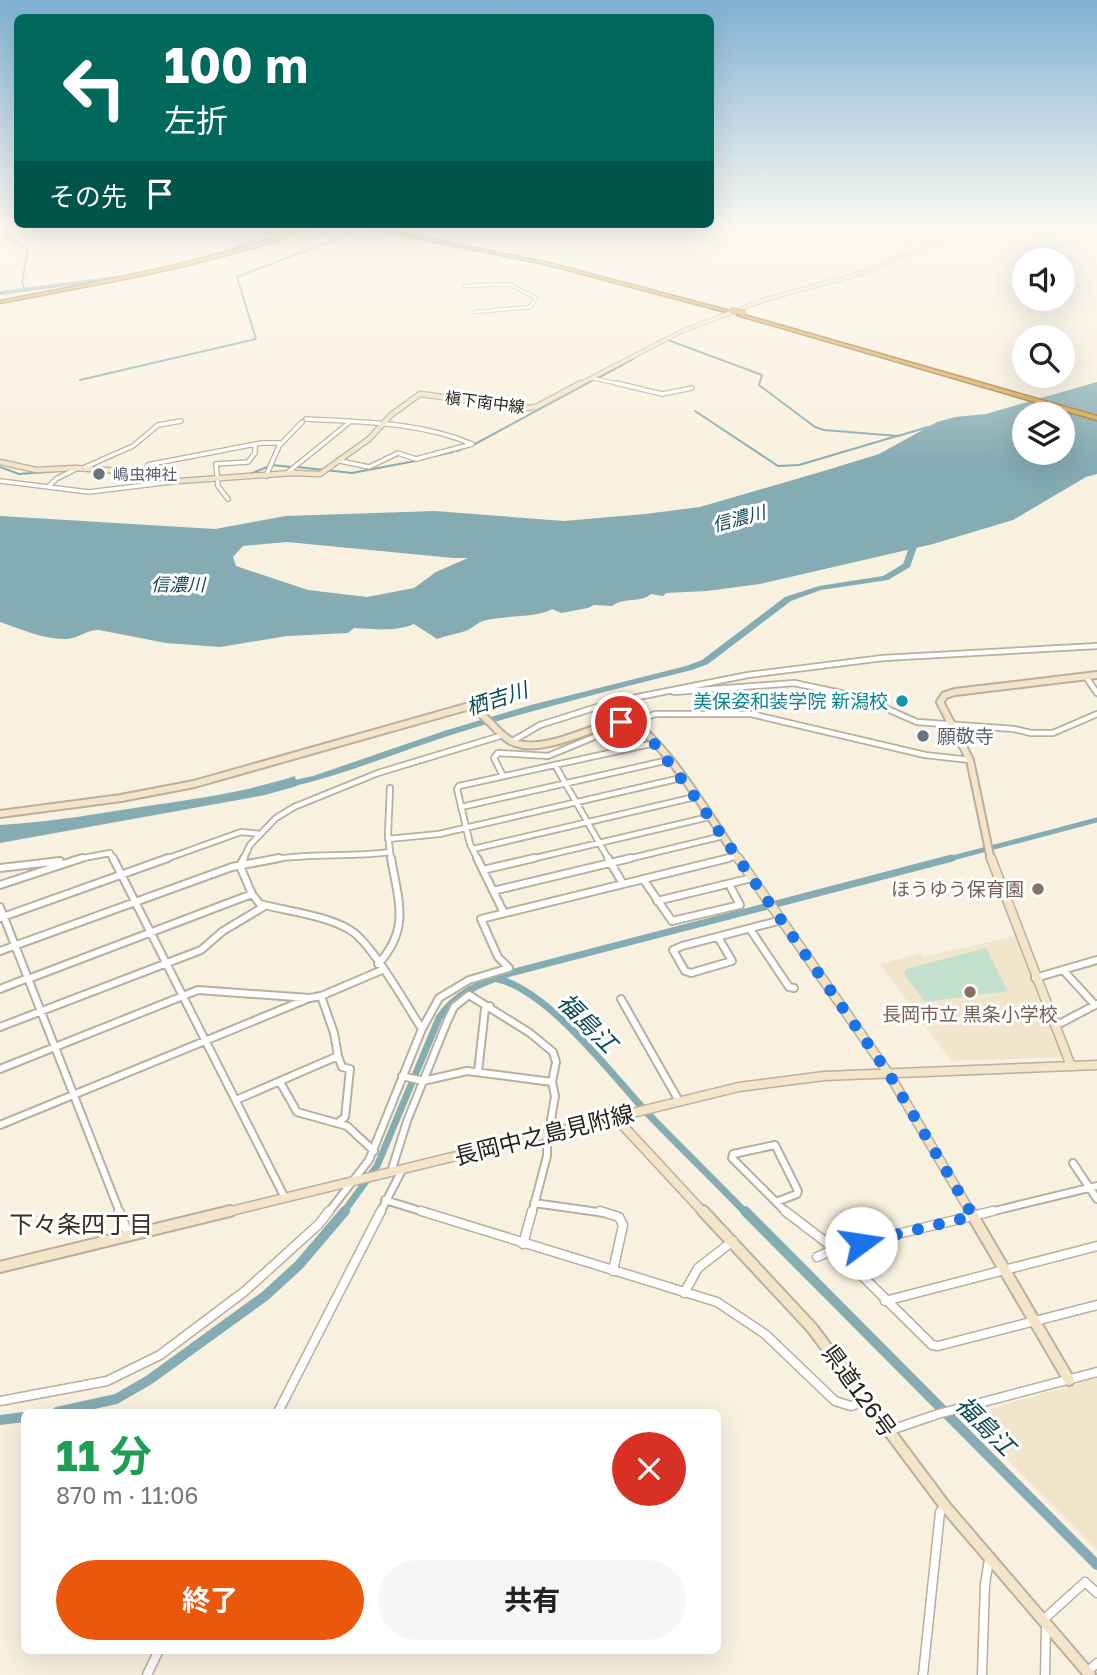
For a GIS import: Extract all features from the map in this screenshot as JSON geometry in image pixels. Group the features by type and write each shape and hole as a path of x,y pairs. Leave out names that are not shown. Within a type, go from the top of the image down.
{"highway":[{"path":"714,306 1097,417"}],"main road":[{"name":"槇下南中線","path":"0,462 29,470 80,468 145,472 179,481 287,473 322,474 369,439 385,422 420,394 530,408 540,406 700,324 748,306"},
{"path":"1071,1066 992,865 970,760 940,702 945,695 952,693 1097,675"},
{"path":"0,814 110,800 194,784 279,762 461,708 475,708 499,734 511,742 541,745 607,724 633,722 669,760 889,1074 1069,1380"},
{"name":"長岡中之島見附線","path":"0,1267 679,1101 771,1082 1097,1065"},
{"name":"県道126号","path":"615,1117 812,1328 945,1506 1089,1673"}],"street":[{"path":"477,313 529,306"},
{"path":"593,378 655,393 692,388"},
{"path":"49,485 56,479 124,450 153,432 158,425 181,421"},
{"path":"266,476 271,457 280,443 304,421 385,422 437,431 472,444 416,459 398,453 369,467 340,461"},
{"path":"287,473 351,421"},
{"path":"145,472 148,465 152,464 280,443"},
{"path":"228,499 218,486 216,464 247,462 255,453 255,445"},
{"path":"0,481 89,492 179,481"},
{"path":"511,742 525,732 613,702 776,671 883,658 1097,646"},
{"path":"1086,677 1097,693"},
{"path":"667,690 734,689 776,683 809,684 868,699 912,720 1045,734 1054,733 1097,714"},
{"path":"734,689 737,713"},
{"path":"633,722 655,714 762,715 925,755 970,760"},
{"path":"503,776 494,758 498,752 523,757 549,755 592,735 611,730 625,749"},
{"path":"422,1029 360,937 346,928 265,906 252,894 240,866 246,851 260,834 294,807 378,774 499,734"},
{"path":"504,913 473,849 461,807 459,786 655,743"},
{"path":"461,807 669,760"},
{"path":"555,765 623,884"},
{"path":"388,839 439,834 681,778"},
{"path":"0,1125 310,998 321,996 380,967 400,924 398,894 388,839 390,788"},
{"path":"473,849 695,797"},
{"path":"483,870 709,817"},
{"path":"2,917 241,832 260,834"},
{"path":"493,891 723,836"},
{"path":"0,951 240,866 289,856 368,855 389,852"},
{"path":"0,868 110,853 285,1198"},
{"path":"0,1401 107,1381 137,1368 216,1315 304,1239 356,1181 374,1151 433,1006 444,993 469,980 509,968 498,957 481,919 737,856"},
{"path":"0,885 71,860"},
{"path":"657,901 752,878"},
{"path":"643,879 668,920 674,921 740,905 729,884"},
{"path":"0,989 252,894"},
{"path":"0,1027 201,950 223,931 265,906"},
{"path":"0,907 129,1236"},
{"path":"718,937 732,961 691,973 685,971 673,950 718,937 782,920"},
{"path":"750,929 789,987 794,988"},
{"path":"1035,978 1097,960"},
{"path":"1054,1023 1060,1023 1096,1004 1063,970"},
{"path":"0,1069 198,990 310,998"},
{"path":"387,1173 421,1080 454,1007 469,995 490,1006 551,1050 556,1062 552,1082 555,1096 547,1156 523,1244"},
{"path":"321,996 342,1067 350,1069 345,1117 340,1121"},
{"path":"621,999 679,1101"},
{"path":"478,1072 485,1009 490,1006"},
{"path":"236,1100 338,1056"},
{"path":"404,1076 421,1080 457,1072 478,1072 552,1082"},
{"path":"280,1082 297,1112 340,1121 360,1134 374,1151"},
{"path":"776,1202 797,1194 798,1191 775,1144 733,1154 732,1158 738,1166 776,1202 835,1249 932,1345 938,1346 1097,1305"},
{"path":"1073,1163 1093,1187 1097,1199"},
{"path":"280,1409 402,1170"},
{"path":"817,1257 835,1249 1093,1187"},
{"path":"385,1200 717,1302 741,1314 835,1401 851,1406 867,1401"},
{"path":"534,1203 593,1209 619,1217 623,1225 613,1271"},
{"path":"684,1293 698,1268 733,1241"},
{"path":"885,1301 1097,1245"},
{"path":"888,1431 938,1414 1097,1372"},
{"path":"923,1675 940,1512 945,1506"},
{"path":"982,1675 985,1584 989,1557"},
{"path":"1045,1675 1045,1622 1085,1582 1097,1593"},
{"path":"147,1675 157,1654"},
{"path":"1089,1673 1097,1663"}],"shaded area":[{"name":"長岡市立 黒条小学校","path":"1017,937 1064,1057 951,1061 880,964 921,953 923,957"},
{"path":"1097,1378 1097,1550 964,1416"}],"green space":[{"path":"986,948 1008,991 925,1002 904,974 906,969"}],"water":[{"name":"信濃川","path":"1097,382 1097,474 1086,477 1013,520 933,544 760,584 666,593 663,596 651,594 612,606 594,605 561,613 552,609 538,614 491,619 437,639 414,624 392,629 354,628 348,633 287,636 220,647 166,643 99,630 58,639 33,634 0,622 0,516 215,529 286,516 435,511 564,521 645,514 700,507 879,454 937,422 986,414 1012,407 1012,465 1075,465 1075,402 1028,402","holes":["287,542 468,558 436,572 414,588 367,597 308,590 236,566 233,557 243,546"]},
{"path":"295,776 297,786 265,795 0,843 0,825 77,817 207,797"}],"waterway":[{"path":"80,380 256,339 246,306"},
{"path":"668,340 762,375 759,385 815,427 898,436 928,427"},
{"path":"598,378 633,359"},
{"path":"475,444 593,380"},
{"path":"695,411 778,466 799,465 897,436"},
{"path":"457,451 469,446"},
{"path":"421,459 453,452"},
{"path":"297,467 352,473 415,461"},
{"path":"250,474 272,465 291,467"},
{"path":"0,467 19,474 60,471"},
{"path":"76,470 133,474"},
{"name":"栖吉川","path":"285,785 315,779 447,733 534,707 705,662 788,599 819,588 885,578 907,565 914,544 909,538"},
{"path":"945,860 1097,820"},
{"path":"343,1213 377,1166 439,1018 453,1002 469,990 507,974 952,858"},
{"name":"福島江","path":"498,979 539,1000 560,1018 652,1118 746,1213"},
{"name":"福島江","path":"71,1409 116,1399 149,1380 265,1296 299,1265 345,1211"},
{"name":"福島江","path":"745,1211 1097,1565"},
{"name":"福島江","path":"0,1420 21,1417"}],"place":[{"name":"嶋虫神社","path":"99,474"},
{"name":"美保姿和装学院 新潟校","path":"902,701"},
{"name":"願敬寺","path":"923,736"},
{"name":"ほうゆう保育園","path":"1038,889"},
{"name":"長岡市立 黒条小学校","path":"970,992"}],"district":[{"name":"下々条四丁目","path":"81,1225"}],"route":[{"path":"621,722 638,725 669,760 889,1074 973,1216 861,1243"}]}
